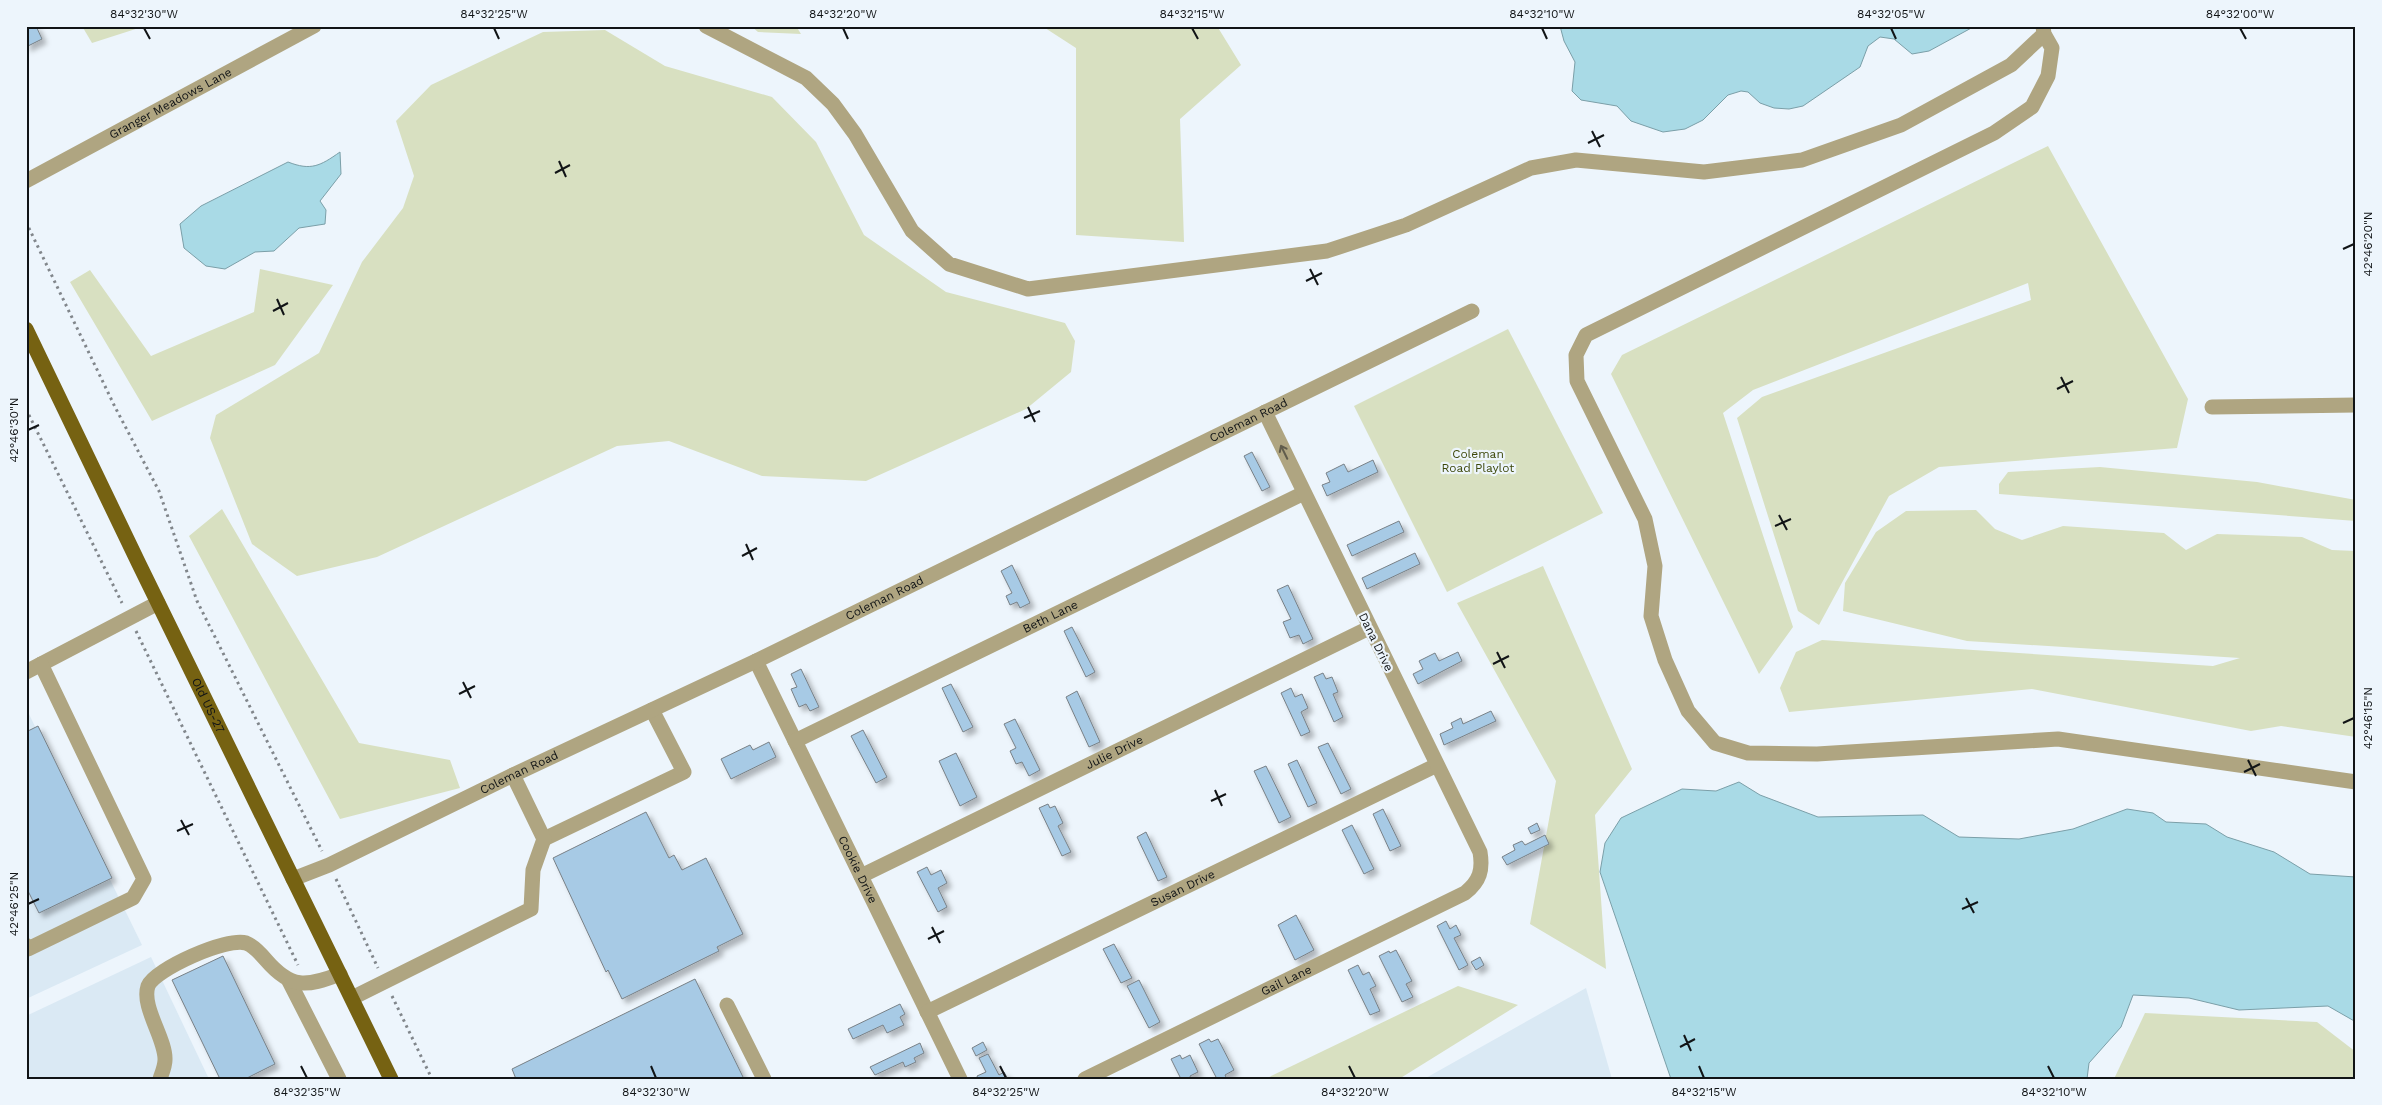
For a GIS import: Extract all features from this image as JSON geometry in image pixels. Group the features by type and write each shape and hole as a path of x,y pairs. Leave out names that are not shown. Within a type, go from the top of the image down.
{"main road":[{"name":"Old US-27","path":"26,329 391,1079"}],"street":[{"name":"Granger Meadows Lane","path":"26,181 314,26"},
{"path":"706,26 806,78 833,104 855,134 912,231 949,264 1028,289 1327,251 1406,226 1531,168 1576,160 1704,172 1802,160 1901,125 2011,65 2044,30 2052,48 2048,76 2032,107 1994,133 1586,335 1576,355 1577,381 1646,520 1655,566 1652,616 1665,660 1688,711 1715,743 1748,753 1817,754 2058,739 2356,782"},
{"name":"Coleman Road","path":"293,879 329,866 513,775 756,661 1472,311"},
{"path":"2212,407 2356,405"},
{"name":"Dana Drive","path":"1265,412 1480,852 1479,874"},
{"name":"Beth Lane","path":"795,741 1304,493"},
{"path":"26,672 158,603"},
{"name":"Julie Drive","path":"861,876 1369,628"},
{"name":"Cookie Drive","path":"756,661 960,1079"},
{"path":"27,948 133,898 144,880 41,664"},
{"path":"352,998 531,909 533,870 544,839 684,772 652,710"},
{"name":"Susan Drive","path":"927,1012 1436,765"},
{"path":"513,775 544,839"},
{"name":"Gail Lane","path":"1085,1079 1465,893 1476,884 1479,874"},
{"path":"160,1079 165,1060 150,1008 147,989 152,979 214,946 235,942 247,943 261,954 279,974 289,981 307,984 340,974"},
{"path":"289,981 339,1079"},
{"path":"727,1005 764,1079"}],"path":[{"path":"26,222 115,407 159,491 197,601 329,866 432,1079"},
{"path":"26,409 307,984"}],"shaded area":[{"path":"26,708 142,945 26,999"},
{"path":"151,957 209,1079 26,1079 26,1016"},
{"path":"1586,988 1612,1079 1424,1079"}],"green space":[{"path":"82,26 145,26 92,43"},
{"path":"751,26 796,26 801,34 758,32"},
{"path":"1042,26 1217,26 1241,65 1180,119 1184,242 1076,235 1076,48"},
{"path":"605,30 665,66 772,97 816,142 864,235 946,292 1065,323 1075,341 1071,372 1026,409 866,481 762,476 669,441 617,446 377,557 297,576 252,544 210,438 216,415 319,353 362,262 403,208 414,176 396,121 431,85 543,32"},
{"path":"2048,146 2188,399 2177,448 1939,467 1889,496 1819,625 1798,611 1737,418 1762,397 2031,300 2028,283 1753,390 1723,413 1793,627 1759,674 1611,374 1622,355"},
{"path":"260,269 333,285 275,365 152,421 70,282 90,270 151,356 254,312"},
{"name":"Coleman Road Playlot","path":"1508,329 1603,513 1447,592 1354,406"},
{"path":"2100,467 2257,482 2356,500 2356,521 1999,494 1999,484 2008,472"},
{"path":"222,509 359,743 450,760 460,788 340,819 189,536"},
{"path":"1976,510 1995,529 2022,540 2063,526 2164,533 2186,550 2217,534 2302,537 2332,550 2356,551 2356,737 2281,726 2251,731 2032,689 1789,712 1780,688 1796,652 1822,640 2213,666 2240,658 1967,641 1843,611 1845,583 1876,532 1906,511"},
{"path":"1543,566 1632,769 1595,815 1606,969 1530,924 1556,781 1457,603"},
{"path":"1458,986 1518,1005 1399,1079 1265,1079"},
{"path":"2145,1013 2317,1022 2356,1052 2356,1079 2114,1079"}],"water":[{"path":"1560,26 1975,26 1929,51 1912,54 1894,39 1880,37 1868,46 1860,67 1803,106 1789,109 1774,108 1760,103 1748,92 1741,91 1728,95 1703,120 1685,129 1663,132 1631,121 1617,106 1581,100 1572,91 1575,62 1564,41"},
{"path":"340,152 341,174 320,201 326,210 325,224 299,228 274,251 255,252 225,269 206,266 184,248 180,224 201,206 288,162 296,165 315,166 327,161"},
{"path":"1739,782 1760,795 1818,817 1923,815 1959,837 2019,839 2073,829 2127,809 2153,813 2166,822 2206,824 2227,837 2274,852 2310,874 2356,877 2356,1022 2328,1006 2239,1010 2189,998 2133,995 2121,1027 2089,1063 2087,1079 1671,1079 1600,872 1605,843 1621,818 1682,789 1716,791"}],"building":[{"path":"26,26 36,26 42,39 26,47"},
{"path":"1252,452 1270,487 1262,491 1244,456"},
{"path":"1373,460 1378,472 1327,496 1322,485 1330,482 1326,473 1344,464 1348,472"},
{"path":"1399,521 1404,532 1352,556 1347,545"},
{"path":"1415,553 1420,564 1367,589 1362,578"},
{"path":"1012,565 1030,603 1020,608 1017,602 1010,605 1006,596 1012,593 1001,571"},
{"path":"1288,585 1313,639 1303,644 1299,635 1290,638 1283,622 1291,619 1277,590"},
{"path":"1072,627 1095,672 1086,677 1064,631"},
{"path":"1458,652 1462,661 1418,684 1413,674 1423,669 1419,661 1435,653 1439,661"},
{"path":"801,669 819,707 810,711 806,704 799,707 791,689 797,687 791,674"},
{"path":"1323,673 1326,679 1332,677 1338,692 1333,694 1343,717 1334,722 1314,677"},
{"path":"951,684 973,727 963,732 942,688"},
{"path":"1291,688 1295,697 1302,694 1308,708 1301,712 1310,732 1301,736 1281,693"},
{"path":"1077,691 1100,742 1089,747 1066,697"},
{"path":"1491,711 1496,721 1444,745 1440,734 1453,728 1451,723 1461,718 1463,724"},
{"path":"1015,719 1040,770 1029,776 1022,762 1016,764 1010,751 1016,748 1004,724"},
{"path":"38,726 112,878 39,913 26,887 26,732"},
{"path":"863,730 887,777 876,783 851,736"},
{"path":"769,742 776,757 731,779 721,759 750,745 753,750"},
{"path":"1328,743 1351,789 1341,794 1318,747"},
{"path":"956,753 977,797 960,806 939,761"},
{"path":"1297,760 1317,803 1308,807 1288,764"},
{"path":"1266,766 1291,817 1279,823 1254,771"},
{"path":"1048,804 1050,808 1055,806 1063,823 1058,826 1071,852 1062,856 1039,808"},
{"path":"1383,809 1401,846 1390,851 1373,814"},
{"path":"646,812 669,858 674,855 682,870 706,858 743,934 717,947 719,951 622,999 608,970 606,972 553,858"},
{"path":"1537,823 1540,830 1531,834 1528,828"},
{"path":"1352,825 1374,869 1364,874 1342,830"},
{"path":"1146,832 1167,877 1158,881 1137,837"},
{"path":"1545,835 1549,844 1507,865 1502,857 1515,850 1513,845 1522,841 1525,845"},
{"path":"927,867 931,875 941,870 947,883 938,888 947,907 938,912 917,872"},
{"path":"1296,915 1314,950 1295,960 1278,925"},
{"path":"1446,921 1450,929 1456,925 1461,935 1454,938 1468,965 1459,970 1437,926"},
{"path":"1114,944 1132,978 1121,983 1103,949"},
{"path":"1396,950 1412,981 1406,984 1413,997 1402,1002 1379,956"},
{"path":"223,956 275,1064 245,1079 220,1079 172,980"},
{"path":"1480,957 1484,965 1476,970 1471,962"},
{"path":"1358,965 1363,975 1369,972 1376,986 1370,989 1380,1011 1370,1015 1348,970"},
{"path":"695,979 744,1079 516,1079 512,1069"},
{"path":"1139,980 1160,1022 1149,1028 1127,986"},
{"path":"900,1004 905,1014 900,1017 904,1025 887,1033 883,1025 853,1039 848,1029"},
{"path":"1209,1039 1211,1042 1218,1039 1234,1070 1225,1075 1227,1079 1217,1079 1199,1044"},
{"path":"983,1042 987,1050 976,1056 972,1048"},
{"path":"920,1043 924,1053 914,1058 916,1062 905,1067 903,1062 875,1075 870,1067"},
{"path":"988,1054 999,1075 1004,1072 1008,1079 978,1079 977,1076 986,1072 979,1058"},
{"path":"1180,1055 1182,1059 1190,1055 1198,1072 1190,1076 1191,1079 1181,1079 1171,1059"}]}
